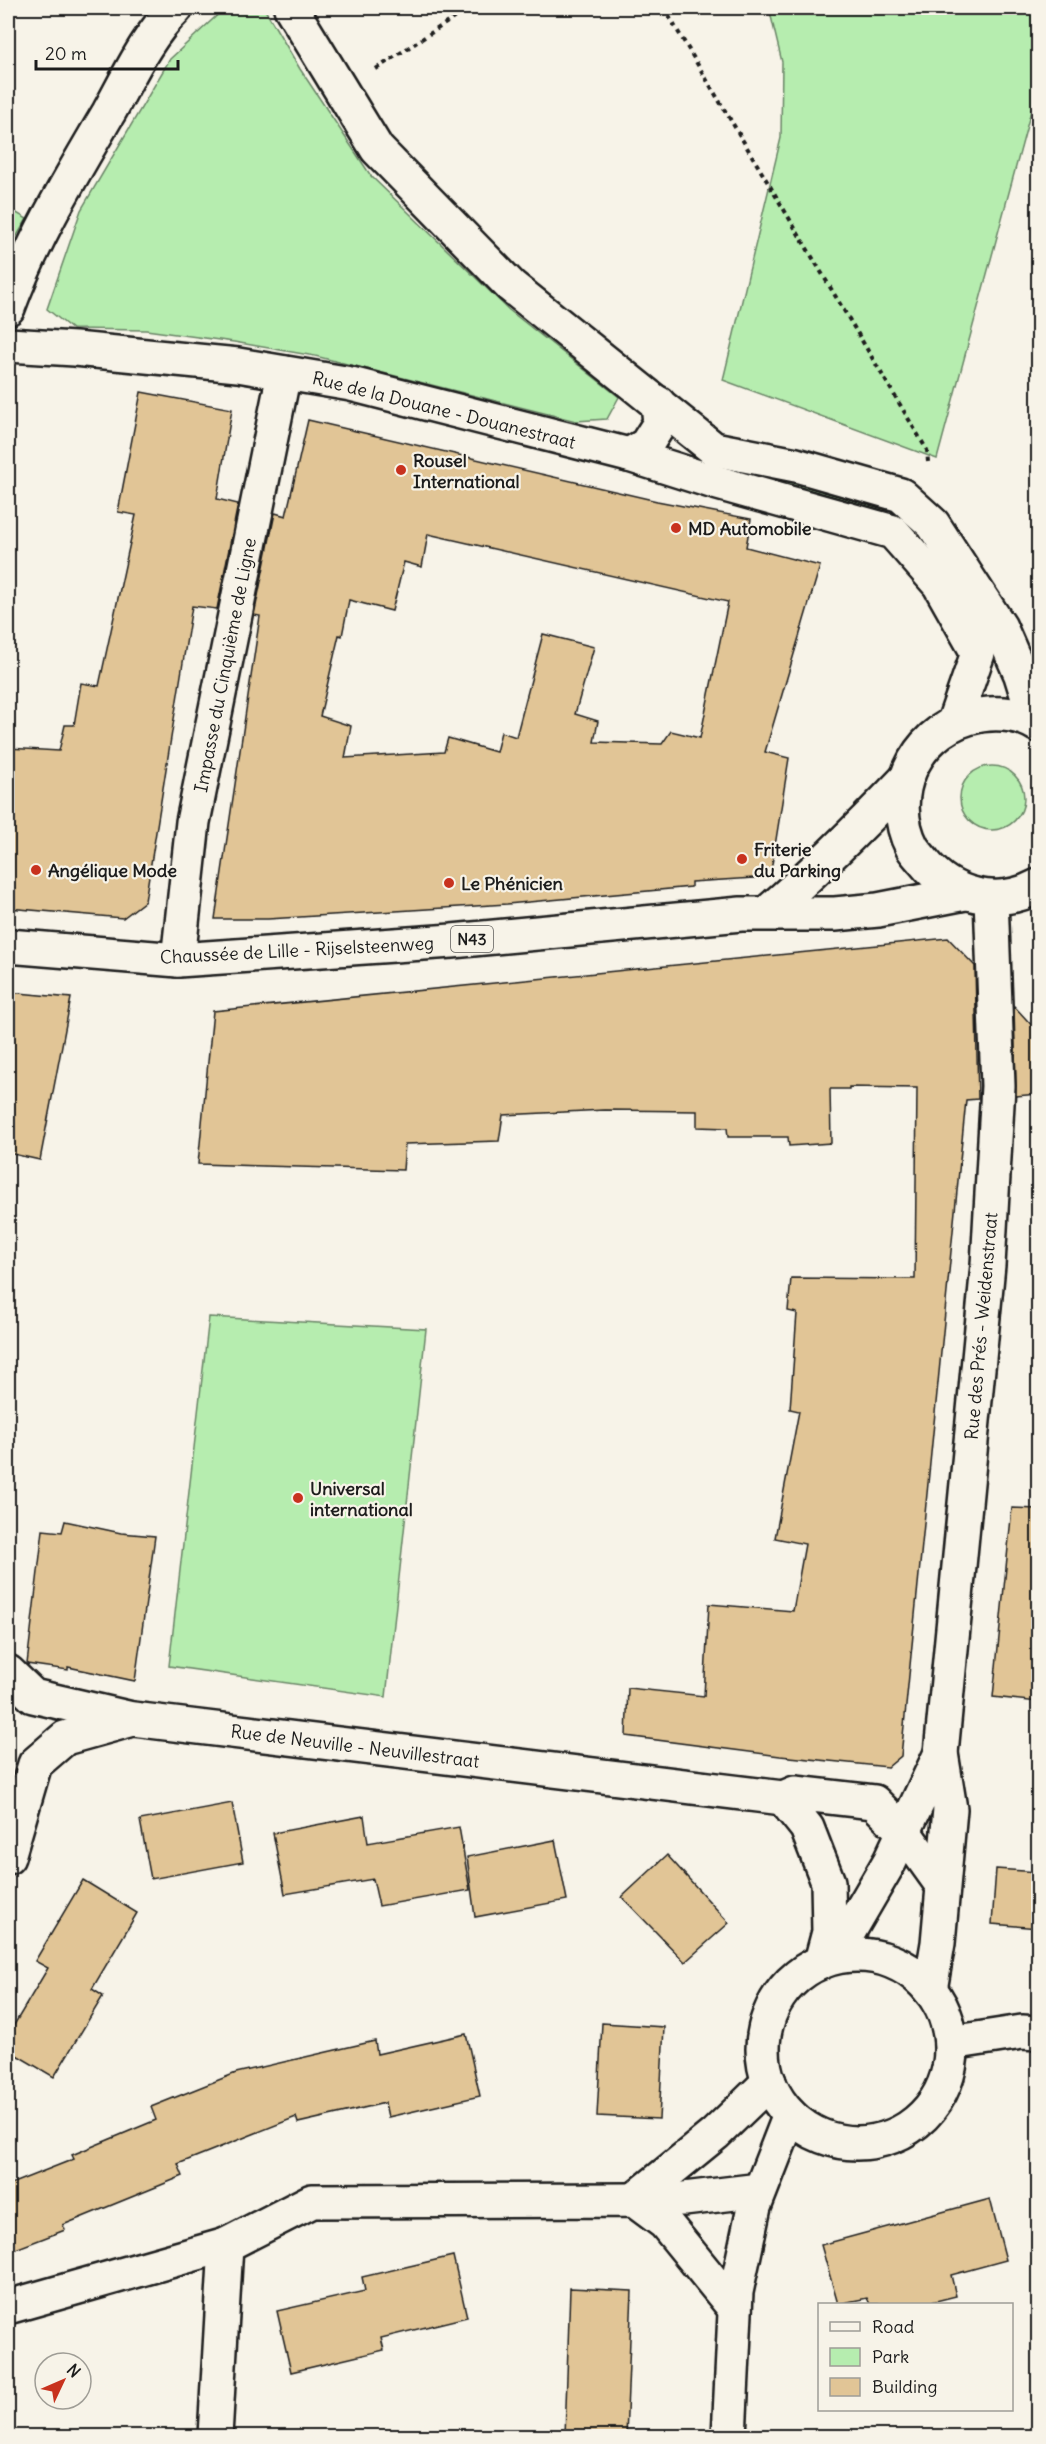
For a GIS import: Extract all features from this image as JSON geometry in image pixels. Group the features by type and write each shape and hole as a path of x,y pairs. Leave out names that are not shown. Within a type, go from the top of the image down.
{"street":[{"path":"8,308 20,274 75,171 137,62 165,18 176,8"},
{"path":"291,8 377,149 500,276 714,449 796,465 901,495 933,524 1030,671 1037,724 1009,714 968,718"},
{"name":"Rue de la Douane - Douanestraat","path":"8,345 75,349 215,363 351,384 629,455 711,481 893,532 939,584 978,653 968,718"},
{"name":"Impasse du Cinquième de Ligne","path":"178,960 193,822 284,373"},
{"path":"629,455 646,446 660,423 658,403"},
{"path":"978,895 934,875 912,848 902,813 906,778 924,745 938,732 968,718 1030,671"},
{"path":"766,913 805,881 848,840 906,778"},
{"name":"N43","path":"978,895 1022,894 1038,886"},
{"name":"Chaussée de Lille - Rijselsteenweg","path":"8,946 178,960 452,941 741,914 835,914 978,895"},
{"name":"Rue des Prés - Weidenstraat","path":"930,1990 938,1943 950,1809 941,1753 988,1265 998,1086 978,895"},
{"path":"8,1672 33,1696 133,1719"},
{"name":"Rue de Neuville - Neuvillestraat","path":"8,1857 35,1764 65,1738 133,1719 783,1798 795,1793 874,1802 904,1832 942,1885"},
{"name":"Rue des Prés - Weidenstraat","path":"828,1960 904,1832 941,1753"},
{"path":"783,1798 807,1828 828,1882 828,1960"},
{"name":"Rue des Prés - Weidenstraat","path":"855,1955 877,1957 897,1964 915,1975 930,1990 945,2015 951,2043 948,2072 938,2098 919,2120 895,2136 867,2143 839,2142 812,2132 790,2115 777,2100 769,2082 763,2050 764,2034 771,2011 783,1990 800,1973 828,1960 855,1955"},
{"path":"951,2043 1022,2032 1038,2033"},
{"path":"634,2200 715,2134 769,2082"},
{"path":"729,2436 736,2292 754,2207 790,2115"},
{"path":"8,2307 226,2245 312,2201 684,2199 760,2190"},
{"path":"634,2200 665,2223 735,2309"},
{"path":"215,2436 226,2245"}],"path":[{"path":"342,90 469,8"},
{"path":"664,8 927,450 930,482 911,506"}],"green space":[{"path":"225,8 264,8 300,69 371,176 509,310 619,397 607,419 576,421 315,356 234,342 146,330 72,329 47,309 81,210 170,59"},
{"path":"769,8 1038,8 1038,85 937,459 723,380 781,138 782,62"},
{"path":"8,208 27,219 8,251"},
{"path":"721,460 894,503 887,511 718,473"},
{"path":"992,766 1010,771 1015,775 1019,780 1024,798 1019,816 1015,821 1010,825 992,830 974,825 969,821 965,816 960,798 965,780 969,775 974,771"},
{"name":"Universal international","path":"209,1317 426,1329 386,1697 169,1666"}],"building":[{"path":"141,392 232,409 217,499 238,504 217,609 192,606 145,901 123,918 8,908 8,748 59,751 65,725 74,725 81,683 99,686 136,515 118,512"},
{"path":"308,420 657,501 751,519 746,547 820,566 765,752 789,758 770,877 691,882 691,887 507,904 268,919 215,919 260,616 254,615 275,513 286,516","holes":["428,534 728,602 700,738 671,731 662,744 594,742 598,721 575,714 594,647 543,634 516,737 501,732 496,752 448,738 444,752 345,758 351,726 320,716 339,635 342,636 349,600 392,611 404,562 422,567"]},
{"path":"948,938 975,966 978,1099 966,1100 901,1756 888,1767 626,1736 628,1688 704,1696 709,1604 793,1611 805,1544 775,1538 799,1411 790,1409 797,1313 788,1311 791,1278 915,1279 917,1088 830,1089 831,1143 789,1146 788,1137 728,1137 727,1128 697,1127 697,1111 605,1110 503,1115 499,1141 405,1144 403,1170 198,1164 213,1011"},
{"path":"8,992 71,998 40,1160 8,1153"},
{"path":"1014,1006 1038,1032 1038,1094 1016,1096"},
{"path":"1012,1508 1038,1509 1038,1702 993,1697"},
{"path":"65,1521 121,1533 155,1536 135,1681 68,1667 68,1670 27,1664 43,1530 62,1532"},
{"path":"232,1803 243,1862 151,1879 140,1820"},
{"path":"364,1816 368,1843 459,1827 470,1890 379,1906 373,1879 285,1894 273,1833"},
{"path":"555,1840 567,1900 475,1917 467,1857"},
{"path":"667,1855 729,1923 685,1962 622,1897"},
{"path":"996,1869 1038,1872 1038,1928 992,1924"},
{"path":"83,1880 137,1913 92,1989 103,1996 54,2077 8,2050 8,2035 48,1968 35,1961"},
{"path":"602,2023 664,2027 659,2119 597,2116"},
{"path":"466,2034 480,2096 388,2117 385,2103 298,2123 296,2117 178,2164 183,2176 63,2225 65,2230 8,2252 8,2185 74,2159 72,2155 156,2120 151,2107 236,2073 375,2041 377,2054"},
{"path":"990,2199 1006,2260 951,2275 956,2296 928,2303 870,2303 867,2298 838,2303 821,2245"},
{"path":"453,2256 467,2317 381,2338 384,2350 291,2372 277,2311 365,2291 362,2277"},
{"path":"570,2288 632,2291 626,2436 565,2436"}],"place":[{"name":"Rousel International","path":"401,470"},
{"name":"MD Automobile","path":"676,528"},
{"name":"Friterie du Parking","path":"742,859"},
{"name":"Angélique Mode","path":"36,870"},
{"name":"Le Phénicien","path":"449,883"},
{"name":"Universal international","path":"298,1498"}]}
